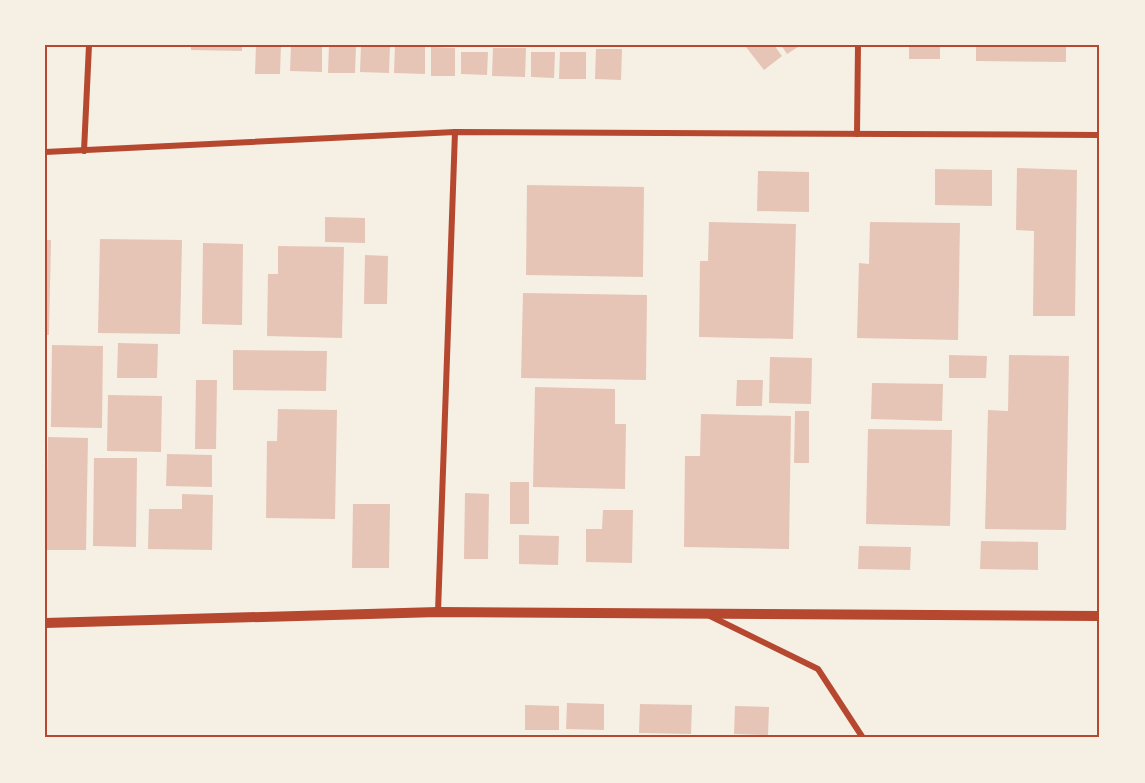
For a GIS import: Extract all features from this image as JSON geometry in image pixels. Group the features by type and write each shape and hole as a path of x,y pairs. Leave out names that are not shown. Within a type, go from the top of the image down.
{"street":[{"path":"84,150 89,45"},
{"path":"857,134 858,45"},
{"path":"438,612 455,132"},
{"path":"45,152 455,132 1100,135"},
{"path":"45,623 438,612 1100,616"},
{"path":"705,614 818,669 863,738"}],"building":[{"path":"191,45 242,45 242,51 191,50"},
{"path":"256,45 281,45 280,74 255,74"},
{"path":"291,45 322,45 322,72 290,71"},
{"path":"329,45 356,45 355,73 328,73"},
{"path":"395,45 425,45 425,74 394,73"},
{"path":"748,45 774,45 782,56 764,70 746,47"},
{"path":"781,45 801,45 787,54"},
{"path":"909,45 940,45 940,59 909,59"},
{"path":"976,45 1066,45 1066,62 976,61"},
{"path":"361,46 390,46 389,73 360,72"},
{"path":"431,47 455,48 455,76 431,76"},
{"path":"493,48 526,48 525,77 492,76"},
{"path":"596,49 622,49 621,80 595,79"},
{"path":"461,52 488,52 487,75 461,74"},
{"path":"531,52 555,52 554,78 531,77"},
{"path":"560,52 586,52 586,79 559,79"},
{"path":"1017,168 1077,170 1075,316 1033,316 1034,231 1016,230"},
{"path":"935,169 992,170 992,206 935,205"},
{"path":"758,171 809,172 809,212 757,211"},
{"path":"527,185 644,187 643,277 526,275"},
{"path":"325,217 365,218 365,243 325,242"},
{"path":"709,222 796,224 793,339 699,337 700,261 708,261"},
{"path":"870,222 960,223 958,340 857,338 859,263 869,264"},
{"path":"100,239 182,240 180,334 98,333"},
{"path":"45,240 51,240 49,335 45,335"},
{"path":"203,243 243,244 242,325 202,324"},
{"path":"278,246 344,247 342,338 267,336 268,274 278,274"},
{"path":"365,255 388,256 387,304 364,304"},
{"path":"523,293 647,295 646,380 521,378"},
{"path":"118,343 158,344 157,378 117,378"},
{"path":"52,345 103,346 102,428 51,427"},
{"path":"233,350 327,351 326,391 233,390"},
{"path":"949,355 987,356 986,378 949,378"},
{"path":"1009,355 1069,356 1066,530 985,529 988,410 1008,411"},
{"path":"770,357 812,358 811,404 769,403"},
{"path":"196,380 217,380 216,449 195,449"},
{"path":"737,380 763,380 762,406 736,406"},
{"path":"872,383 943,384 942,421 871,419"},
{"path":"535,387 615,389 615,424 626,424 625,489 533,487"},
{"path":"108,395 162,396 161,452 107,451"},
{"path":"278,409 337,410 335,519 266,518 267,441 277,441"},
{"path":"795,411 809,411 809,463 794,463"},
{"path":"701,414 791,416 789,549 684,547 685,456 700,456"},
{"path":"868,429 952,430 950,526 866,524"},
{"path":"48,437 88,438 86,550 46,550"},
{"path":"167,454 212,455 212,487 166,486"},
{"path":"94,458 137,458 136,547 93,546"},
{"path":"510,482 529,482 529,524 510,524"},
{"path":"465,493 489,494 488,559 464,559"},
{"path":"182,494 213,495 212,550 148,549 149,509 182,509"},
{"path":"353,504 390,504 389,568 352,568"},
{"path":"603,510 633,510 632,563 586,562 586,529 602,529"},
{"path":"519,535 559,536 558,565 519,564"},
{"path":"981,541 1038,542 1038,570 980,569"},
{"path":"859,546 911,547 910,570 858,569"},
{"path":"567,703 604,704 604,730 566,729"},
{"path":"640,704 692,705 691,734 639,733"},
{"path":"525,705 559,706 559,730 525,730"},
{"path":"735,706 769,707 768,735 734,734"},
{"path":"45,735 79,736 79,738 45,738"},
{"path":"165,735 207,736 207,738 165,738"}]}
